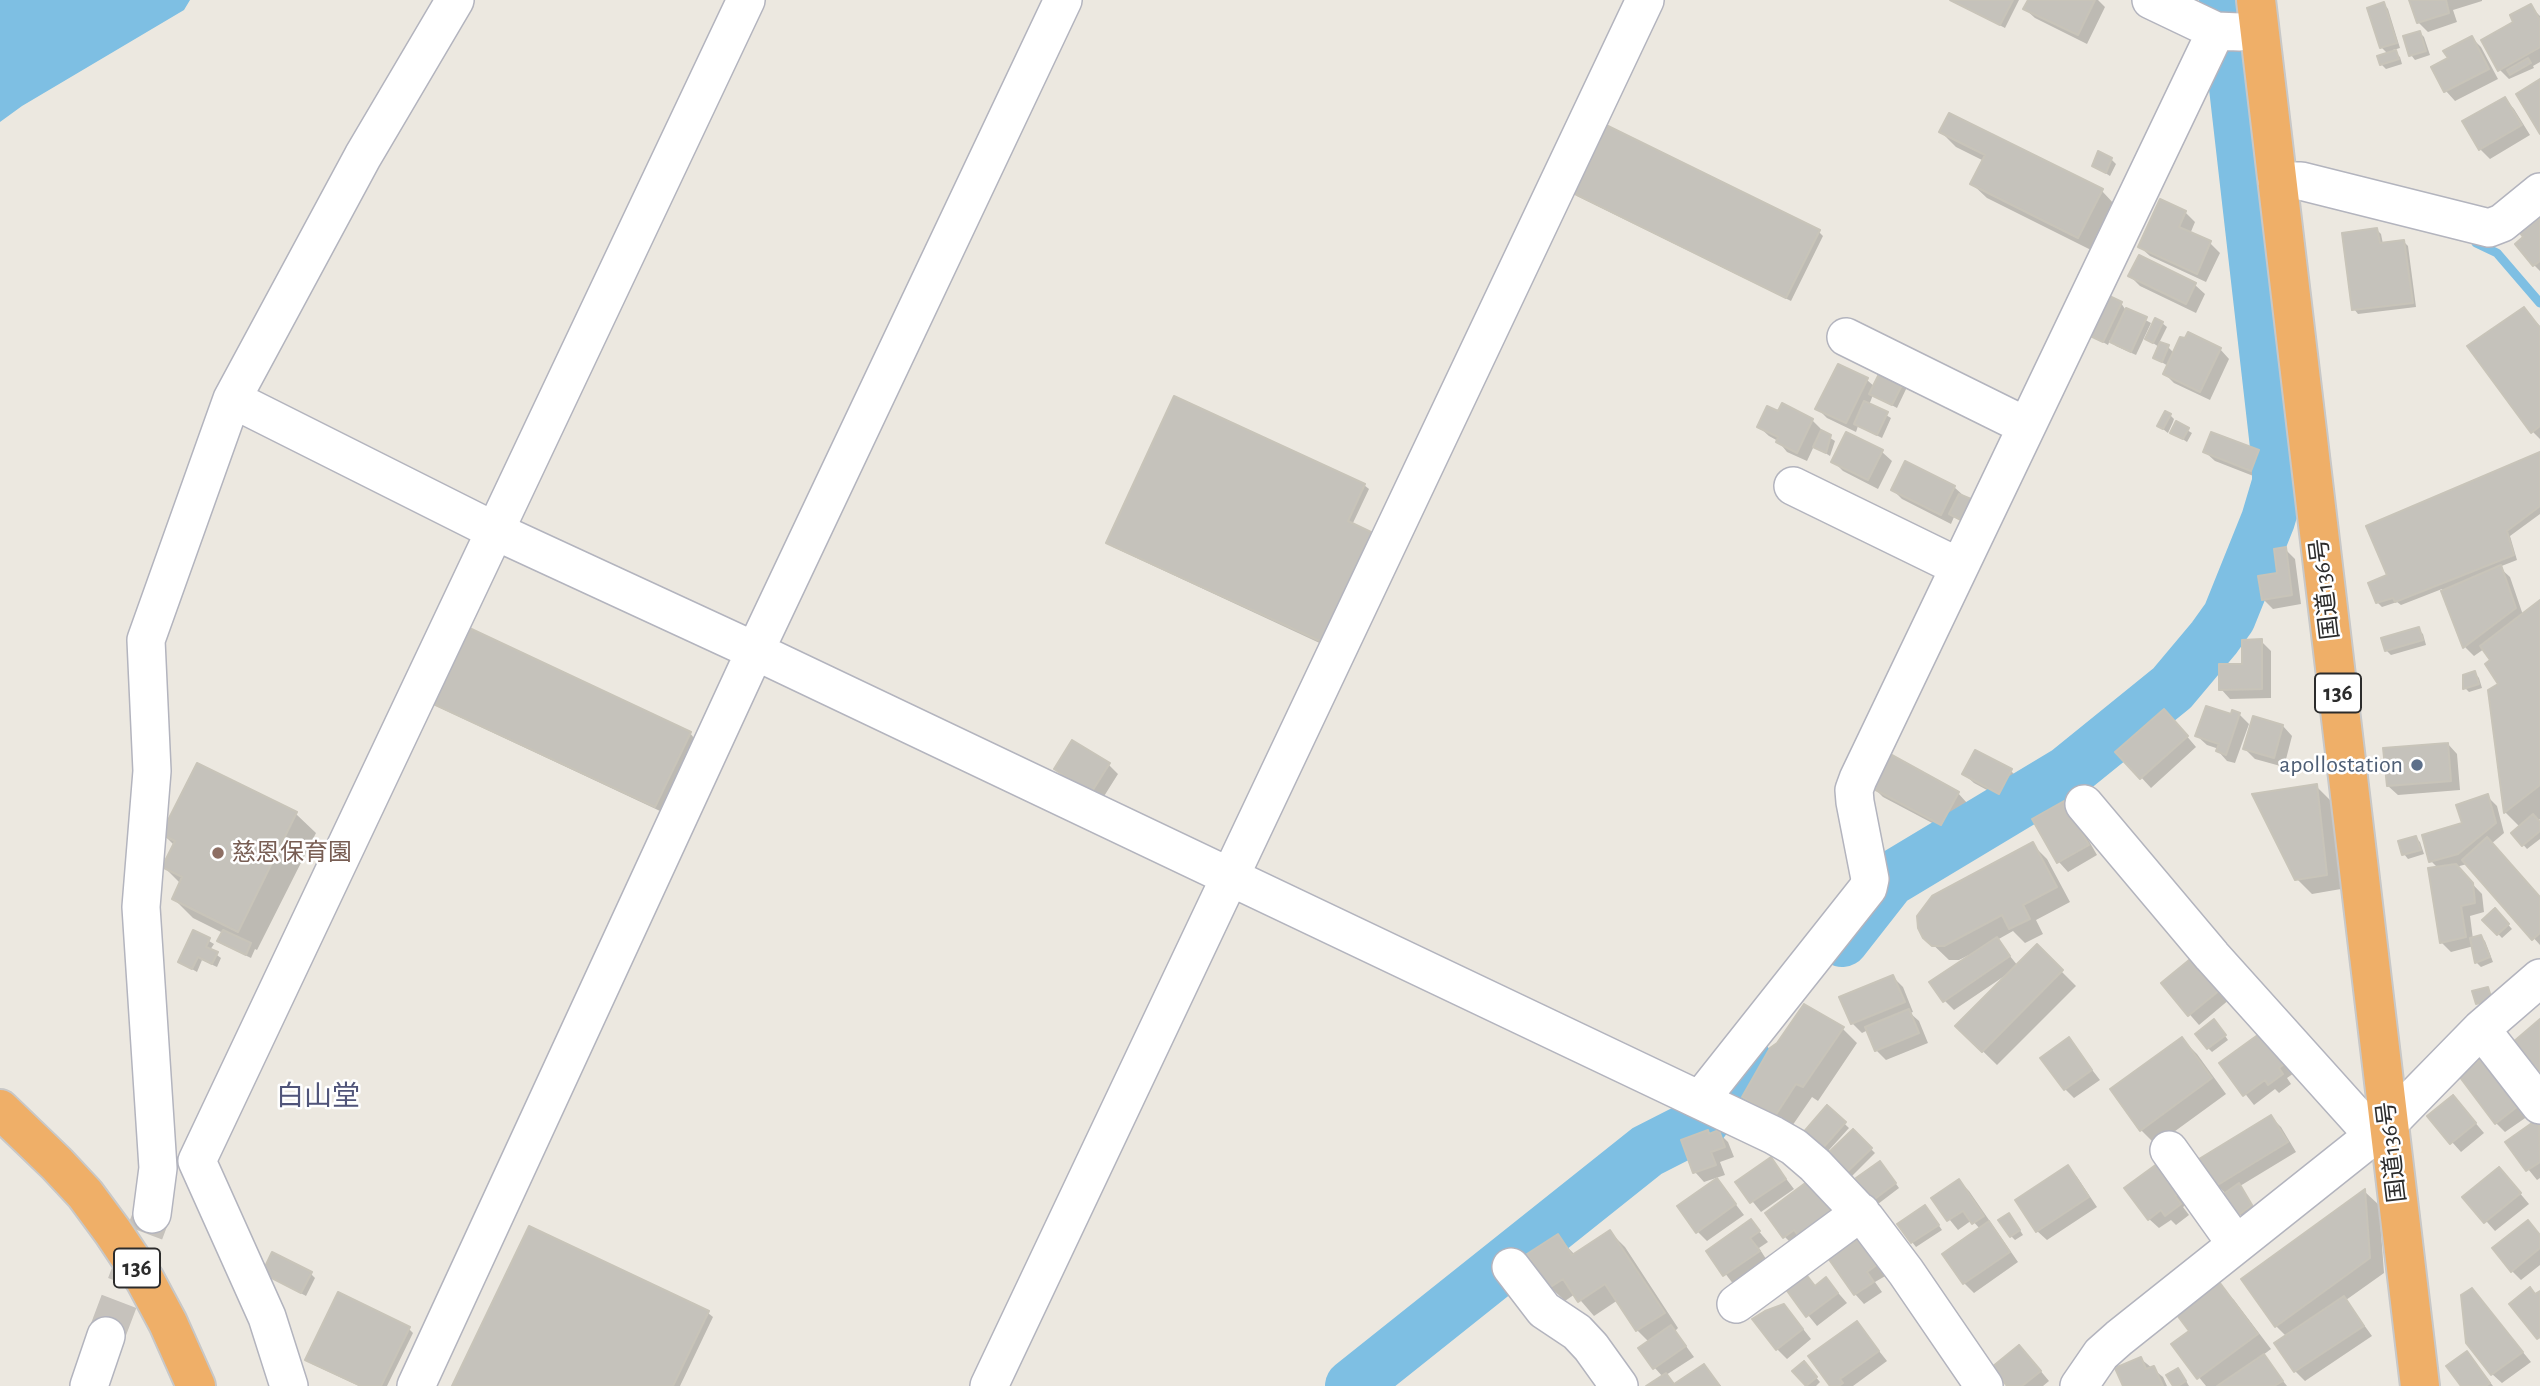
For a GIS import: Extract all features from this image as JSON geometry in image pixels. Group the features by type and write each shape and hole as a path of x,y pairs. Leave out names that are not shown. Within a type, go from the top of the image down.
{"highway":[{"name":"国道136号","path":"2258,16 2381,1129 2420,1386"},
{"name":"136","path":"0,1109 55,1172 101,1241 140,1304 180,1386"},
{"name":"136","path":"0,1127 85,1194 145,1280 196,1386"}],"street":[{"path":"152,1214 158,1168 141,907 152,771 146,640 232,399 363,156 456,0"},
{"path":"289,1386 267,1317 198,1161 746,0"},
{"path":"416,1386 755,650 1063,0"},
{"path":"989,1386 1646,0"},
{"path":"2151,0 2216,31"},
{"path":"1700,1100 1868,888 1870,879 1854,790 2216,31 2258,16"},
{"path":"2277,181 2301,181 2489,228 2502,223 2540,192"},
{"path":"1846,337 2026,426"},
{"path":"232,399 494,530 755,650 1773,1135 1794,1147 1861,1212 1906,1272 1984,1386"},
{"path":"1793,486 1959,567"},
{"path":"2084,804 2212,956 2381,1129"},
{"path":"2079,1386 2101,1354 2381,1129 2481,1029 2540,978"},
{"path":"2481,1029 2540,1105"},
{"path":"2169,1150 2236,1244"},
{"path":"1736,1304 1861,1212"},
{"path":"1511,1268 1544,1310 1577,1332 1604,1380"},
{"path":"89,1386 106,1336"}],"water":[{"path":"0,0 190,0 184,10 22,106 0,122"}],"building":[{"path":"1950,0 2013,0 2000,25"},
{"path":"2028,0 2095,0 2078,35 2023,9"},
{"path":"2409,0 2446,0 2449,13 2417,23"},
{"path":"2384,2 2397,43 2380,48 2367,8"},
{"path":"2531,4 2540,20 2540,47 2498,71 2481,40 2513,22 2510,15"},
{"path":"2420,31 2426,51 2409,56 2403,36"},
{"path":"2472,36 2489,69 2444,92 2431,67 2448,58 2443,51"},
{"path":"2396,50 2399,59 2380,65 2377,56"},
{"path":"2528,58 2531,63 2510,75 2507,70"},
{"path":"2540,79 2540,134 2516,94"},
{"path":"2505,97 2522,125 2479,150 2462,121"},
{"path":"1949,113 2103,189 2078,238 1970,184 1985,155 1939,132"},
{"path":"1604,124 1820,230 1786,298 1571,192"},
{"path":"2098,151 2112,158 2106,173 2092,166"},
{"path":"2160,199 2186,211 2179,227 2211,241 2197,274 2138,247"},
{"path":"2540,211 2540,261 2533,266 2515,244 2523,237 2517,229"},
{"path":"2377,228 2380,243 2404,240 2413,303 2352,310 2342,233"},
{"path":"2139,255 2196,283 2186,304 2128,276"},
{"path":"2103,293 2122,302 2103,342 2084,333"},
{"path":"2524,307 2540,328 2540,426 2531,433 2467,346"},
{"path":"2126,308 2147,317 2131,352 2110,342"},
{"path":"2155,318 2163,322 2153,343 2145,339"},
{"path":"2188,332 2221,348 2200,392 2163,374 2180,337 2185,338"},
{"path":"2160,342 2169,345 2162,362 2153,358"},
{"path":"1838,364 1868,378 1846,423 1815,409"},
{"path":"1882,368 1905,379 1892,405 1869,394"},
{"path":"1174,396 1365,484 1348,521 1373,533 1322,642 1106,543"},
{"path":"1864,401 1888,412 1877,435 1854,424"},
{"path":"1782,403 1813,419 1797,453 1776,442 1778,437 1757,427 1767,406 1778,411"},
{"path":"2165,411 2171,414 2163,429 2157,426"},
{"path":"2176,421 2189,428 2183,439 2170,433"},
{"path":"1821,430 1831,435 1826,453 1813,447"},
{"path":"1846,432 1883,450 1868,480 1831,462"},
{"path":"2211,432 2259,450 2251,471 2203,452"},
{"path":"2540,452 2540,506 2507,531 2514,555 2395,602 2393,598 2376,603 2368,583 2387,575 2366,526"},
{"path":"1905,461 1955,486 1941,515 1891,490"},
{"path":"1959,494 1971,499 1961,520 1949,514"},
{"path":"2286,547 2292,595 2262,600 2258,576 2277,573 2274,549"},
{"path":"2501,565 2516,608 2463,648 2441,591"},
{"path":"2540,600 2540,785 2504,813 2488,690 2498,684 2485,664 2490,660 2480,646"},
{"path":"463,625 691,732 655,807 427,701"},
{"path":"2419,627 2423,640 2385,651 2381,638"},
{"path":"2262,639 2262,689 2219,690 2219,664 2242,664 2242,640"},
{"path":"2475,671 2479,684 2463,689 2463,675"},
{"path":"2206,706 2231,714 2232,710 2240,713 2226,755 2216,751 2219,744 2195,736"},
{"path":"2164,709 2188,736 2140,779 2115,752"},
{"path":"2253,716 2283,725 2274,758 2243,749"},
{"path":"1072,740 1110,763 1091,793 1054,769"},
{"path":"2448,743 2451,781 2387,786 2383,748"},
{"path":"1975,750 2012,769 1999,794 1962,774"},
{"path":"1890,754 1959,792 1941,825 1872,788"},
{"path":"197,763 297,812 238,932 172,899 182,877 162,867 175,841 161,834"},
{"path":"2317,784 2327,875 2295,880 2252,794"},
{"path":"2488,794 2496,823 2458,854 2429,862 2422,835 2462,823 2456,805"},
{"path":"2064,801 2089,845 2057,863 2032,819"},
{"path":"2533,814 2540,822 2540,831 2522,846 2511,833"},
{"path":"2416,836 2421,850 2402,855 2398,841"},
{"path":"2487,837 2540,897 2540,933 2532,940 2462,860"},
{"path":"2033,842 2057,887 2023,905 2030,919 2009,929 2002,915 1944,946 1932,946 1923,938 1918,928 1917,916 1932,896"},
{"path":"2456,864 2473,883 2475,903 2461,906 2466,937 2440,943 2428,868"},
{"path":"2495,908 2509,924 2497,935 2482,920"},
{"path":"193,930 210,938 206,947 218,952 212,964 198,957 192,969 178,962"},
{"path":"223,930 251,943 246,955 217,941"},
{"path":"2481,935 2490,957 2475,963 2470,938"},
{"path":"1997,937 2010,956 1943,1002 1929,982"},
{"path":"2037,944 2063,970 1982,1052 1955,1026"},
{"path":"2194,956 2221,989 2188,1016 2161,983"},
{"path":"1893,975 1905,1002 1851,1024 1839,997"},
{"path":"2488,987 2492,1000 2476,1004 2472,991"},
{"path":"1804,1004 1844,1027 1803,1087 1796,1084 1775,1116 1742,1097 1770,1048 1777,1043"},
{"path":"1909,1009 1919,1033 1875,1051 1865,1027"},
{"path":"2214,1019 2226,1035 2207,1049 2195,1034"},
{"path":"2540,1019 2540,1070 2538,1072 2512,1043"},
{"path":"2266,1029 2289,1060 2279,1068 2283,1074 2268,1085 2265,1080 2243,1096 2219,1063"},
{"path":"2069,1037 2092,1070 2064,1090 2040,1058"},
{"path":"2182,1037 2212,1078 2140,1131 2110,1089"},
{"path":"2486,1055 2522,1103 2495,1124 2459,1076"},
{"path":"2453,1095 2476,1123 2450,1144 2427,1116"},
{"path":"1827,1105 1846,1122 1821,1150 1802,1134"},
{"path":"2271,1115 2288,1142 2216,1186 2199,1159"},
{"path":"2539,1118 2540,1162 2526,1171 2505,1142"},
{"path":"1853,1129 1872,1148 1845,1174 1826,1155"},
{"path":"1708,1130 1709,1134 1719,1130 1725,1147 1711,1152 1716,1165 1693,1173 1681,1140"},
{"path":"1771,1157 1786,1179 1750,1203 1735,1182"},
{"path":"1880,1161 1896,1183 1872,1201 1856,1178"},
{"path":"2161,1161 2183,1191 2175,1196 2181,1204 2165,1216 2161,1210 2148,1220 2124,1188"},
{"path":"2068,1165 2089,1197 2036,1232 2015,1200"},
{"path":"2499,1167 2521,1193 2484,1223 2462,1197"},
{"path":"1717,1178 1736,1204 1696,1233 1677,1206"},
{"path":"1959,1179 1984,1216 1972,1224 1963,1211 1947,1221 1931,1198"},
{"path":"1808,1181 1833,1213 1800,1238 1794,1230 1783,1238 1765,1213"},
{"path":"2239,1183 2252,1205 2237,1216 2222,1195"},
{"path":"2365,1189 2370,1258 2275,1327 2241,1279"},
{"path":"1925,1205 1939,1225 1911,1243 1897,1224"},
{"path":"2009,1213 2020,1230 2010,1237 1998,1220"},
{"path":"1751,1219 1760,1231 1750,1238 1760,1251 1723,1276 1706,1251"},
{"path":"2528,1220 2540,1235 2540,1248 2511,1272 2492,1248"},
{"path":"1989,1221 2010,1252 1963,1284 1942,1254"},
{"path":"529,1226 709,1311 673,1386 452,1386"},
{"path":"1610,1230 1665,1313 1636,1331 1605,1284 1578,1302 1563,1279 1549,1288 1527,1254 1558,1234 1572,1255"},
{"path":"1860,1237 1878,1264 1867,1272 1874,1282 1854,1295 1828,1258"},
{"path":"272,1252 312,1272 301,1293 262,1273"},
{"path":"1805,1273 1815,1286 1826,1277 1838,1293 1806,1317 1785,1288"},
{"path":"2220,1283 2258,1334 2197,1379 2171,1344 2189,1331 2177,1315"},
{"path":"2530,1287 2535,1294 2540,1291 2540,1337 2537,1339 2509,1304"},
{"path":"2472,1288 2523,1352 2491,1375 2466,1343 2461,1295"},
{"path":"338,1292 410,1327 381,1386 361,1386 305,1360"},
{"path":"2344,1296 2364,1326 2294,1372 2274,1343"},
{"path":"1784,1304 1803,1329 1776,1350 1752,1319"},
{"path":"1857,1321 1879,1351 1840,1379 1843,1383 1839,1386 1830,1386 1808,1356"},
{"path":"1671,1325 1686,1346 1653,1369 1638,1348"},
{"path":"2019,1345 2041,1371 2022,1386 2007,1386 1992,1367"},
{"path":"2467,1351 2490,1383 2486,1386 2461,1386 2446,1366"},
{"path":"2264,1354 2283,1381 2274,1386 2217,1386"},
{"path":"2141,1357 2146,1369 2154,1366 2163,1386 2123,1386 2115,1368"},
{"path":"1804,1361 1817,1377 1806,1386 1792,1371"},
{"path":"1704,1364 1720,1386 1646,1386 1666,1373 1674,1384"},
{"path":"2178,1368 2186,1381 2173,1386 2166,1375"}],"waterway":[{"path":"1842,940 1889,880 2067,773 2172,688 2229,617 2268,520 2279,483 2279,464 2226,0"},
{"path":"2248,197 2272,199"},
{"path":"2476,243 2497,253 2540,303"},
{"path":"1352,1386 1647,1151 1700,1124 1747,1064"}],"tunnel":[{"path":"106,1336 152,1214"}],"place":[{"name":"apollostation","path":"2417,765"},
{"name":"慈恩保育園","path":"218,853"}],"district":[{"name":"白山堂","path":"318,1097"}]}
